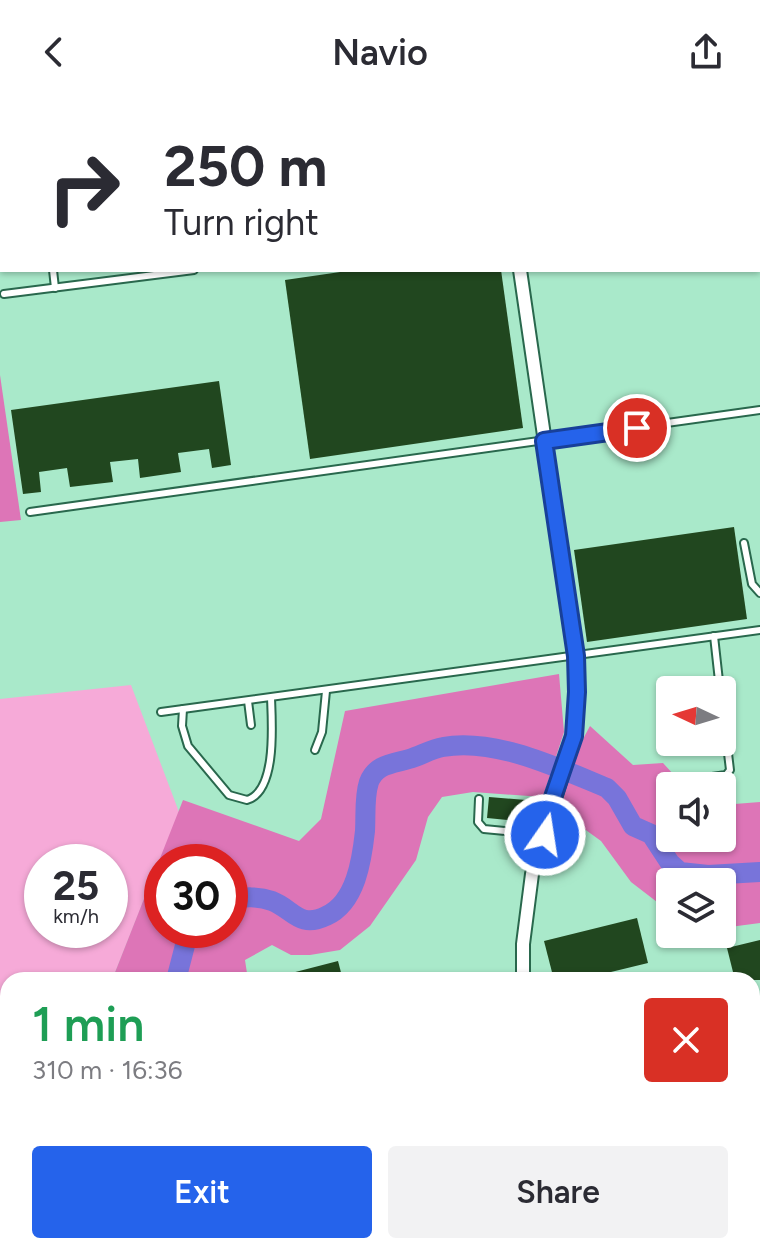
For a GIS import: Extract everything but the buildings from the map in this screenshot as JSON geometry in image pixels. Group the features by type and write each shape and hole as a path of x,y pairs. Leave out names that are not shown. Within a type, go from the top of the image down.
{"street":[{"path":"520,272 576,656 577,714 574,736 552,800 532,874 523,944 523,972"}],"lane":[{"path":"53,272 55,288"},
{"path":"4,294 179,272"},
{"path":"30,512 760,410"},
{"path":"744,543 752,584 760,593"},
{"path":"161,712 760,630"},
{"path":"714,636 718,676"},
{"path":"315,750 322,732 326,691"},
{"path":"183,709 182,726 188,746 229,795 247,800 261,793 265,781 269,762 271,698"},
{"path":"248,701 251,725"},
{"path":"479,799 478,822 484,829 545,835"}],"shaded area":[{"path":"0,375 21,520 0,522"},
{"path":"559,674 564,732 543,797 473,792 442,797 428,817 416,860 370,926 340,950 291,955 272,945 245,960 247,972 115,972 125,948 128,948 128,939 144,899 144,948 248,948 248,844 166,844 183,800 299,841 321,819 345,711"},
{"path":"131,685 179,812 166,844 144,844 144,900 128,940 128,844 24,844 24,948 125,948 115,972 0,972 0,699"},
{"path":"590,726 633,765 663,763 671,772 656,772 656,852 736,852 736,804 760,802 760,923 736,926 736,868 656,868 656,901 631,882 601,841 583,828 558,825 579,749"}],"waterway":[{"path":"248,897 267,899 309,920 336,910 356,879 365,831 366,794 372,776 380,768 391,764 439,748 463,745 527,757 607,788 617,798 633,826 651,834 670,863 680,872 708,875 760,872"},
{"path":"178,972 184,948"}],"route":[{"path":"545,835 552,800 574,736 577,692 576,656 544,441 637,428"}]}
